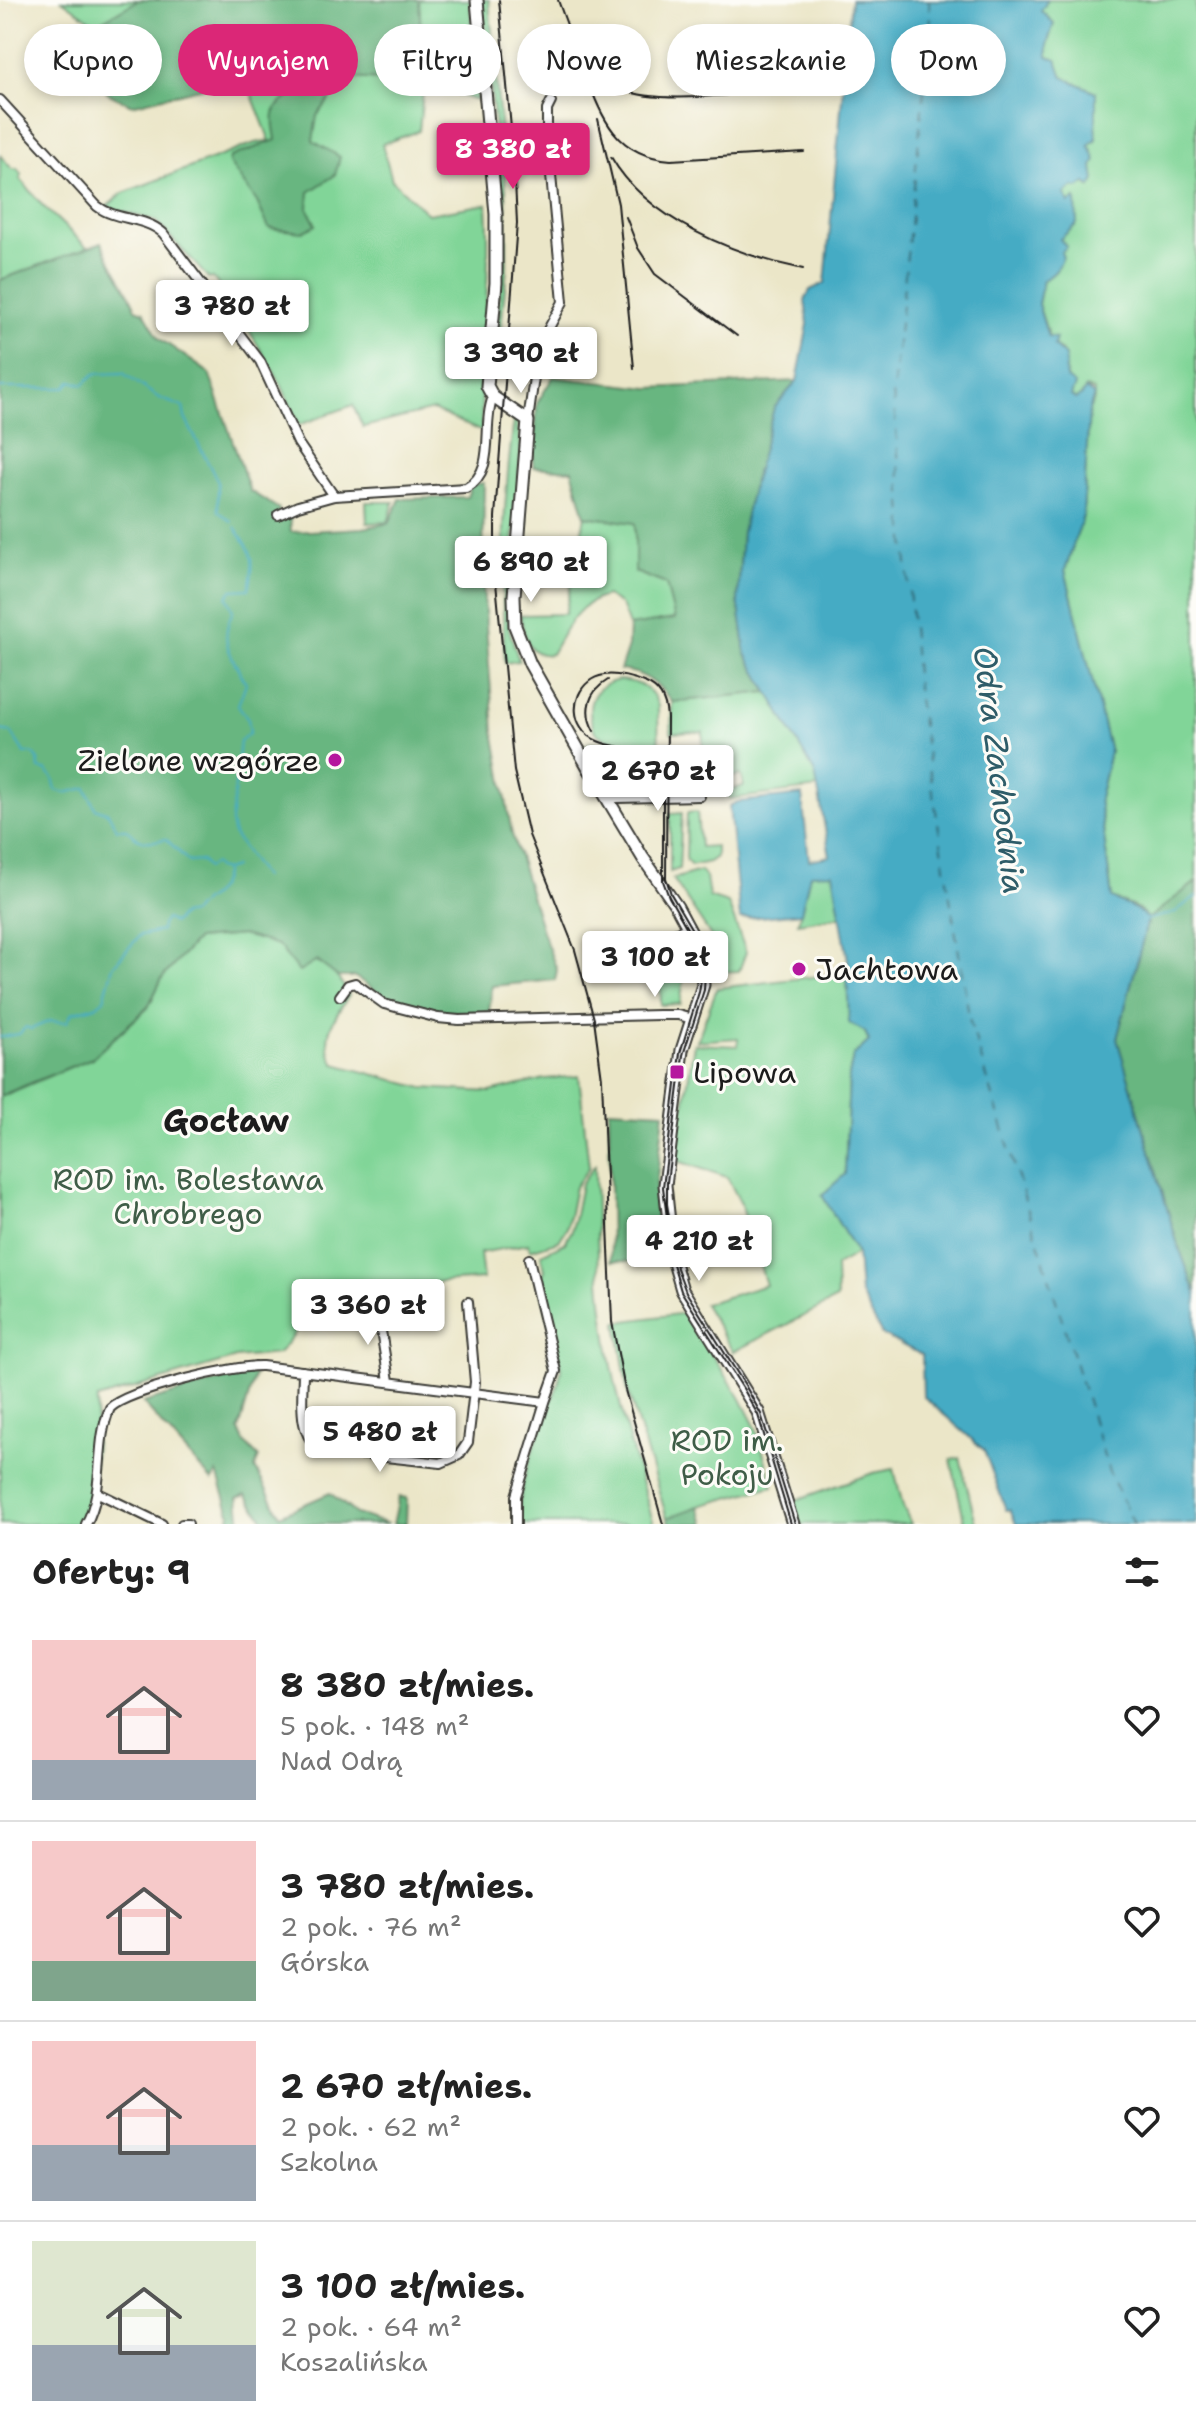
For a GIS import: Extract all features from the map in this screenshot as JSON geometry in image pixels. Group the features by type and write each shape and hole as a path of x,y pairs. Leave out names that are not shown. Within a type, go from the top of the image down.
{"street":[{"path":"477,0 496,214 495,297 487,383 493,397 528,421"},
{"path":"0,100 97,206 107,212 155,225 173,244 260,361 298,443 334,496"},
{"path":"551,102 547,110 547,133 563,302 538,348 528,421 514,596 515,626 528,659 608,802 689,927 700,950 702,989 682,1053 664,1189 675,1269 683,1292 757,1409 793,1524"},
{"path":"278,515 334,496 449,491 471,485 485,465 493,397"},
{"path":"608,802 616,798 700,796"},
{"path":"594,948 672,934 689,927"},
{"path":"340,996 348,985 355,983 384,1004 399,1010 459,1020 659,1015 692,1019"},
{"path":"516,1524 516,1496 556,1371 529,1259"},
{"path":"303,1371 305,1433 314,1446 329,1452 432,1463 452,1459 468,1442 475,1382 468,1302"},
{"path":"378,1312 389,1381"},
{"path":"86,1524 96,1503 105,1427 108,1412 114,1404 127,1397 237,1367 262,1366 545,1402"},
{"path":"98,1493 162,1524"},
{"path":"182,1524 188,1524"}],"green space":[{"path":"62,0 139,0 96,24"},
{"path":"139,0 419,0 420,24 374,24 374,79 358,79 358,24 178,24 178,93 132,105 113,96 162,96 162,24 96,24"},
{"path":"419,0 470,0 472,24 420,24"},
{"path":"482,0 489,0 491,24 484,24"},
{"path":"1048,0 1196,0 1196,882 1148,919 1139,909 1112,898 1099,798 1110,752 1065,570 1083,516 1089,410 1094,391 1086,388 1075,400 1071,396 1062,351 1054,346 1049,337 1038,304 1043,280 1061,252 1060,239 1075,200 1069,203 1065,194 1073,187 1079,188 1086,183 1090,187 1093,167 1089,144 1096,139 1096,93 1063,77 1048,57 1048,42 1054,23 1041,11 1041,6"},
{"path":"358,79 374,79 374,96 423,96 419,131 382,144 392,180 428,214 487,204 482,432 433,410 363,427 353,405 299,425 281,384 237,310 213,278 209,279 156,221 106,207 123,193 255,143 270,141 252,96 358,96"},
{"path":"333,96 317,116 313,141 340,157 335,175 309,192 308,209 316,225 302,232 269,228 257,202 229,163 230,157 276,140 273,117 277,107 289,97"},
{"path":"492,96 498,96 506,189 507,266 501,331 498,329 502,234"},
{"path":"0,155 12,169 22,174 20,179 43,206 88,248 0,280"},
{"path":"102,242 136,309 144,312 159,338 209,373 250,491 279,509 277,520 290,515 291,532 363,528 389,523 400,499 467,497 471,485 484,483 483,586 494,731 512,834 557,970 555,980 492,986 489,1012 438,1012 387,998 355,977 338,977 317,961 299,972 278,945 243,935 197,939 162,978 148,1007 92,1058 0,1096 0,280"},
{"path":"553,377 649,388 797,381 774,408 742,533 738,600 746,654 768,692 672,702 649,680 620,670 628,646 629,626 675,619 666,584 635,572 635,523 585,516 572,470 533,467 537,403"},
{"path":"514,419 521,446 508,612 509,629 519,661 505,663 504,541"},
{"path":"366,502 394,502 388,522 367,523"},
{"path":"585,516 635,523 635,572 666,584 675,619 629,626 621,605 606,596 580,611 551,654 543,654 528,643 520,615 565,614"},
{"path":"619,680 644,686 655,699 658,706 659,762 595,732 590,714 592,698 602,687"},
{"path":"768,692 815,773 819,788 729,799 725,791 744,786 741,775 731,777 726,762 702,768 703,732 671,733 672,702"},
{"path":"592,742 629,750 648,759 655,767 662,793 612,794 585,745"},
{"path":"697,812 700,847 716,846 716,857 691,866 686,860 687,813"},
{"path":"682,813 679,869 670,872 670,814"},
{"path":"700,871 706,877 709,897 728,903 746,952 739,971 715,972 711,936 673,879"},
{"path":"833,872 841,916 798,923 810,874"},
{"path":"1196,882 1196,1293 1177,1242 1117,1039 1148,919"},
{"name":"ROD im. Bolesława Chrobrego","path":"243,935 279,945 288,959 324,966 343,985 349,995 328,1036 330,1054 335,1064 423,1088 490,1092 545,1079 579,1076 589,1167 575,1187 567,1228 559,1241 530,1250 528,1244 480,1253 483,1279 342,1289 315,1308 278,1354 236,1358 97,1399 92,1497 80,1524 0,1524 0,1097 92,1058 148,1008 162,978 197,939"},
{"path":"685,973 680,1004 661,1005 660,981"},
{"path":"847,973 849,1022 865,1032 869,1041 853,1056 849,1076 845,1175 822,1195 857,1254 836,1266 837,1299 733,1352 704,1304 766,1285 741,1204 727,1177 675,1160 694,1044 738,1046 738,1038 697,1041 717,988"},
{"path":"609,1109 664,1112 654,1206 664,1262 611,1261"},
{"path":"595,1165 598,1255 608,1344 622,1413 654,1524 520,1524 519,1509 526,1472 559,1382 561,1368 539,1281 545,1270 541,1254 565,1243 572,1230 581,1184"},
{"name":"ROD im. Pokoju","path":"685,1313 740,1397 756,1428 773,1486 667,1518 627,1388 617,1322"},
{"path":"242,1374 255,1374 239,1430 244,1442 259,1457 255,1468 280,1515 330,1493 356,1514 388,1524 267,1524 246,1495 238,1498 241,1524 228,1524 230,1513 217,1473 212,1481 143,1403"},
{"path":"960,1458 976,1523 979,1524 965,1524 951,1460"},
{"path":"894,1469 911,1524 799,1524 793,1501 873,1473"},
{"path":"399,1497 407,1498 406,1524 393,1524"},
{"path":"699,1506 705,1524 669,1524 667,1518"}],"water":[{"name":"Odra Zachodnia","path":"851,0 1048,0 1041,11 1054,23 1048,42 1048,57 1057,60 1063,77 1096,92 1096,139 1089,145 1096,160 1093,167 1095,180 1091,187 1086,183 1079,188 1073,187 1065,194 1069,203 1076,199 1077,224 1060,239 1067,247 1061,252 1063,257 1058,268 1043,280 1038,304 1048,337 1056,338 1054,346 1065,356 1066,378 1075,385 1071,396 1075,399 1085,389 1094,395 1089,410 1083,516 1065,570 1110,752 1099,798 1112,898 1148,919 1117,1039 1177,1242 1196,1293 1196,1524 1016,1524 1010,1510 1006,1510 984,1450 923,1396 922,1355 882,1335 860,1293 857,1254 822,1195 845,1174 849,1076 853,1056 869,1041 865,1032 849,1023 847,973 850,972 833,873 810,874 801,913 740,919 729,806 737,802 802,795 809,860 830,856 815,773 746,654 738,600 742,532 753,484 774,408 797,381 808,324 805,300 810,290 825,283 842,96 875,96 875,24 849,24"}],"waterway":[{"path":"0,388 65,388 72,381 83,385 94,374 123,373 159,398 183,407 185,418 218,482 218,511 232,522"},
{"path":"235,527 249,550 252,569 249,589 232,590 227,597 233,611 227,640 231,656 246,683 238,705 248,719 250,732 240,741 231,822 234,835 263,877"},
{"path":"0,730 11,732 25,754 32,753 38,760 39,769 45,770 53,778 56,790 65,793 86,788 95,808 108,813 117,829 126,829 144,841 166,839 189,862 202,861 207,868 214,864 225,870 234,867"},
{"path":"0,1037 19,1034 26,1027 31,1029 50,1021 67,1022 72,1013 96,1006 104,999 113,966 140,935 161,931 166,919 174,923 181,915 193,913 216,892 225,870"},
{"path":"1146,920 1174,913 1196,896"}],"ferry route":[{"path":"929,0 930,31 893,392 918,699 970,1022 1109,1472 1134,1524"}],"tram line":[{"path":"791,1524 758,1415 681,1291 673,1264 663,1187 680,1053 702,973 696,944 663,881 663,781 658,766 650,757 639,752 590,737 577,719 576,703 583,688 588,682 604,675 626,676 646,683 659,692 664,701 667,717 666,878 671,894 698,940 705,973 704,990 683,1055 667,1182 667,1204 677,1268 686,1292 761,1414 795,1524"},
{"path":"594,731 589,702 596,690 608,680"}],"railway":[{"path":"499,0 517,223 495,517 495,572 514,771 529,835 575,950 594,1019 602,1079 612,1322 625,1390 663,1524"},
{"path":"558,0 604,117 623,142 636,151 671,160 804,152"},
{"path":"651,96 715,96"},
{"path":"598,119 618,204 634,368"},
{"path":"611,157 647,199 695,231 749,254 803,269"},
{"path":"626,217 638,248 655,274 737,336"}],"place":[{"name":"Zielone wzgórze","path":"335,760"},
{"name":"Jachtowa","path":"799,969"},
{"name":"Lipowa","path":"677,1072"}],"district":[{"name":"Gocław","path":"226,1120"}]}
